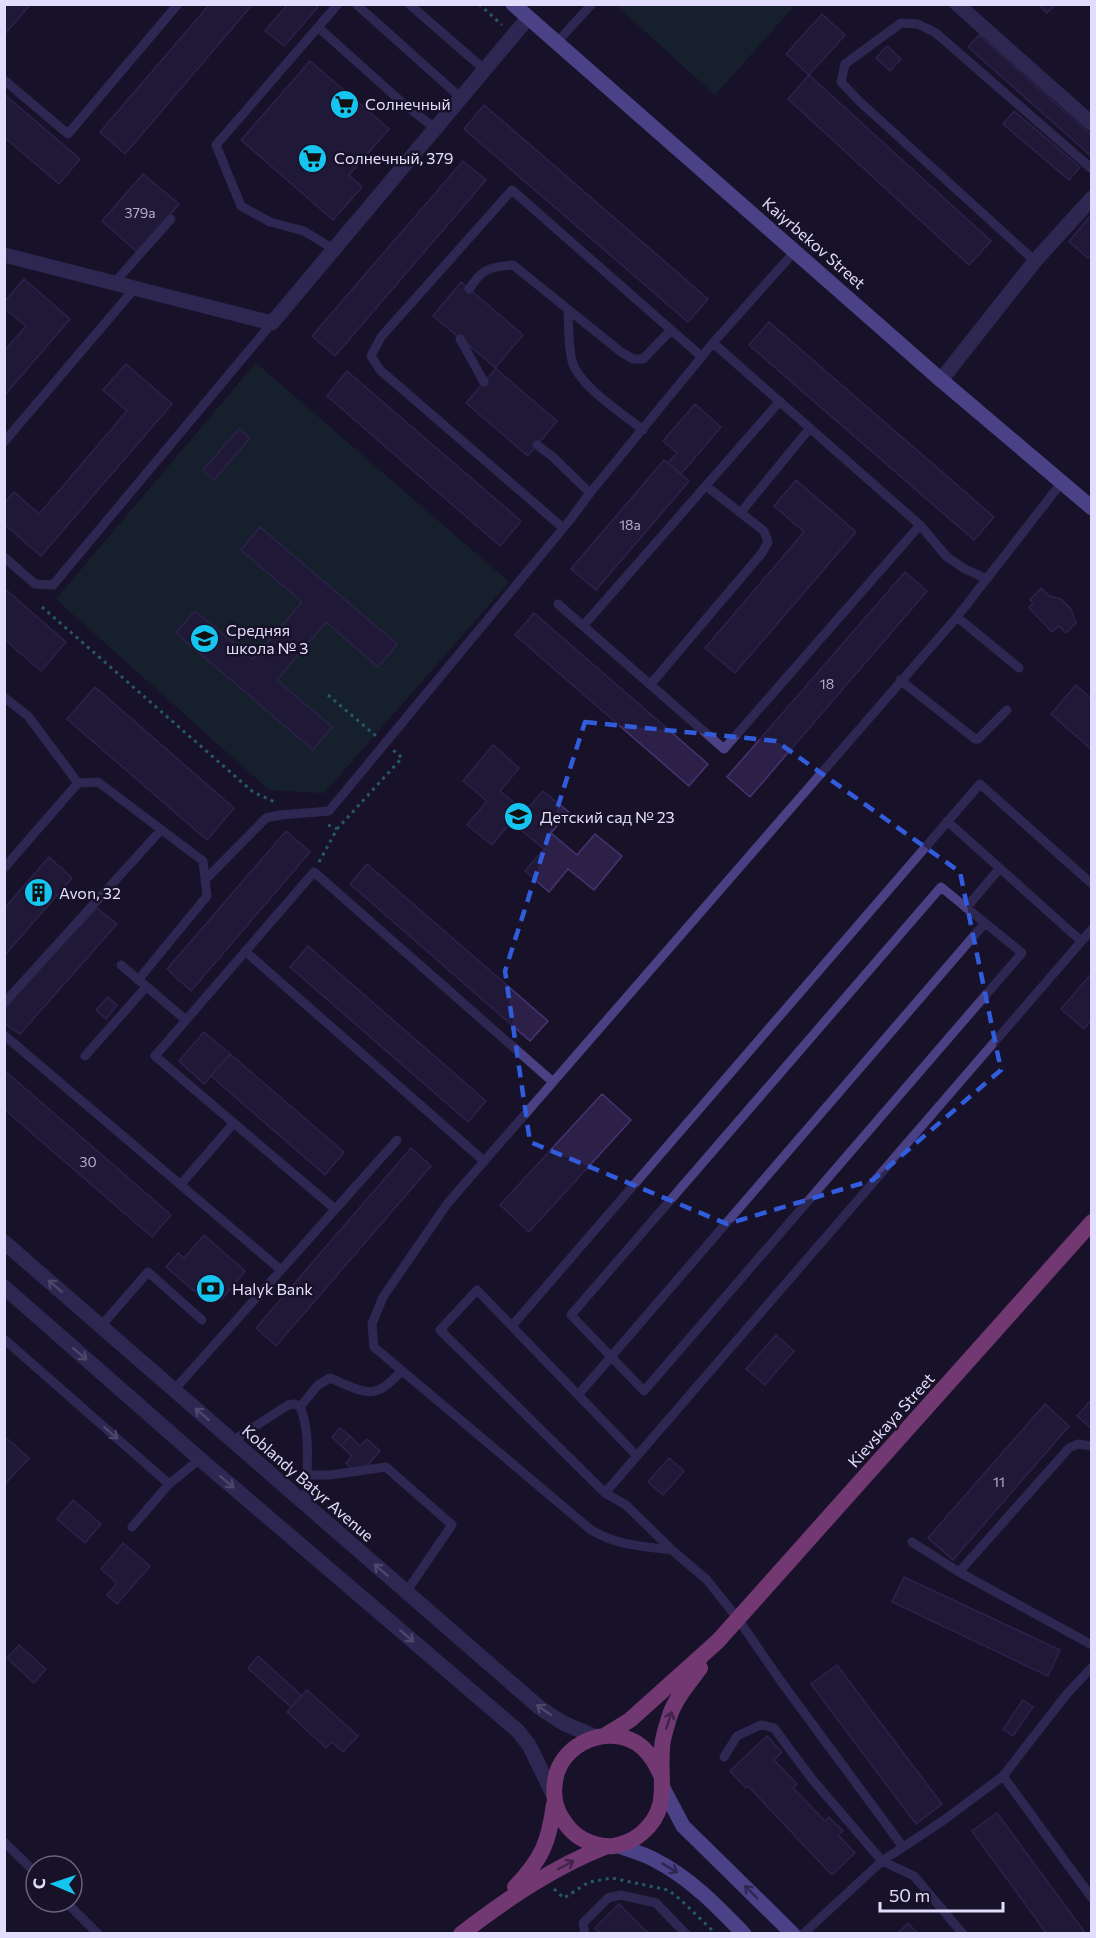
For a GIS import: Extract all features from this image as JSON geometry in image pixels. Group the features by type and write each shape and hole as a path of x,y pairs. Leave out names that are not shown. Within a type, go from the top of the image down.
{"highway":[{"name":"Kievskaya Street","path":"718,1641 1092,1222"},
{"path":"498,1905 531,1870 543,1851 551,1826 555,1775 564,1758 579,1744 630,1720 718,1641"},
{"path":"461,1934 498,1905 572,1862 636,1839 651,1826 661,1808 662,1748 670,1715 684,1690 718,1641"},
{"path":"600,1736 623,1737 640,1746 654,1760 662,1782"},
{"path":"554,1797 561,1819 573,1833 589,1842 612,1846"}],"main road":[{"name":"Kaiyrbekov Street","path":"513,4 941,380 1092,508"},
{"path":"662,1782 682,1826 793,1934"},
{"path":"612,1846 653,1858 680,1874 701,1891 744,1934"}],"street":[{"path":"957,4 1092,124"},
{"path":"4,255 272,323 528,18"},
{"path":"941,380 1035,261 1092,198"},
{"name":"Koblandy Batyr Avenue","path":"4,1242 540,1708 563,1723 600,1736"},
{"path":"4,1287 200,1459 517,1730 528,1745 554,1797"}],"lane":[{"path":"4,80 68,134 178,4"},
{"path":"335,250 304,231 270,222 241,206 216,145 338,4"},
{"path":"356,4 461,98"},
{"path":"409,4 485,70"},
{"path":"557,42 592,4"},
{"path":"1035,261 858,99 842,82 845,64 902,23 918,24 936,33 1092,169"},
{"path":"319,28 405,105 436,129"},
{"path":"562,528 380,370 371,356 381,337 512,190 702,357"},
{"path":"114,283 171,219"},
{"path":"205,880 266,818 328,811 713,343 795,250"},
{"path":"469,289 478,275 494,267 513,265 621,352 633,359 643,359 671,330"},
{"path":"4,441 135,288"},
{"path":"568,309 572,359 576,371 583,382 643,430"},
{"path":"4,557 35,584 53,585 272,323"},
{"path":"460,339 484,382"},
{"path":"713,343 920,525 946,557 987,579"},
{"path":"583,626 780,401"},
{"path":"741,512 810,428"},
{"path":"537,445 553,457 590,493"},
{"path":"672,1550 624,1545 591,1530 374,1347 372,1324 383,1298 447,1204 957,617 1062,482"},
{"path":"650,685 768,542 764,531 706,486"},
{"path":"558,604 724,749 920,525"},
{"path":"957,617 1019,668"},
{"path":"900,680 975,740 1007,710"},
{"path":"4,697 28,716 78,783"},
{"path":"4,868 78,783 98,782 203,861 207,896 138,980"},
{"path":"512,1326 980,784 1092,884"},
{"path":"948,821 1082,940"},
{"path":"4,1003 161,830"},
{"path":"966,908 1000,868"},
{"path":"335,1209 155,1056 314,872 553,1082"},
{"path":"940,887 985,923 1022,954 644,1391 571,1315 940,887"},
{"path":"578,1395 985,923"},
{"path":"605,1493 1092,929"},
{"path":"245,951 484,1161"},
{"path":"121,965 186,1020"},
{"path":"86,1056 146,987"},
{"path":"4,1035 281,1269"},
{"path":"181,1184 234,1123"},
{"path":"174,1390 397,1140"},
{"path":"101,1326 148,1272 202,1320"},
{"path":"637,1456 477,1290 440,1330 605,1493 626,1505 707,1580 738,1619 903,1847"},
{"path":"4,1338 169,1484"},
{"path":"300,1407 318,1385 330,1378 363,1391 374,1392 389,1383 402,1371"},
{"path":"232,1441 288,1405 296,1404 300,1407 306,1428 306,1505"},
{"path":"959,1572 1069,1448 1078,1444 1092,1446"},
{"path":"132,1527 169,1484 200,1459"},
{"path":"306,1474 330,1474 386,1467 452,1525 406,1592"},
{"path":"912,1542 959,1572 1092,1645"},
{"path":"803,1934 882,1861 944,1820 1003,1776 1066,1695 1092,1667"},
{"path":"724,1757 737,1736 761,1725 774,1728 812,1779 882,1861 914,1876 963,1934"},
{"path":"1003,1776 1092,1898"},
{"path":"4,1842 24,1861"},
{"path":"585,1934 583,1923 608,1898 621,1895 656,1903 686,1934"},
{"path":"78,1914 98,1934"}],"path":[{"path":"479,4 514,35"},
{"path":"42,607 253,792 337,829"}],"highlighted area":[{"path":"585,722 776,741 960,872 1001,1070 873,1180 727,1224 530,1142 505,971"}],"green space":[{"path":"616,5 795,5 715,95"},
{"path":"256,363 509,582 324,793 269,790 56,599"}],"building":[{"path":"4,4 31,4 4,35"},
{"path":"210,4 253,4 125,154 100,132"},
{"path":"288,4 316,4 318,7 284,46 265,31"},
{"path":"1038,4 1056,4 1047,13"},
{"path":"822,14 845,35 809,75 786,54"},
{"path":"979,35 1092,136 1090,155 968,47"},
{"path":"887,46 901,59 890,71 876,58"},
{"name":"Солнечный, 379","path":"310,61 389,129 349,175 362,187 333,220 241,140"},
{"path":"809,75 991,241 969,265 788,99"},
{"path":"4,94 80,159 59,184 4,137"},
{"path":"484,105 708,299 688,322 464,129"},
{"path":"1014,111 1080,167 1069,180 1003,124"},
{"path":"463,161 486,180 335,356 312,336"},
{"path":"143,174 179,204 137,252 102,221"},
{"path":"1089,217 1092,219 1092,253 1088,258 1069,242"},
{"path":"24,279 70,319 4,396 4,351 26,326 4,308 4,302"},
{"path":"461,282 523,335 495,368 433,316"},
{"path":"769,322 994,517 974,540 749,345"},
{"path":"126,364 172,404 41,556 4,524 4,503 14,492 39,514 127,411 103,390"},
{"path":"496,368 557,421 528,456 466,403"},
{"path":"347,371 521,521 500,546 327,396"},
{"path":"695,404 721,427 681,474 668,463 677,453 663,441"},
{"path":"239,429 250,438 214,480 203,470"},
{"path":"664,460 689,481 596,590 571,569"},
{"path":"796,480 856,532 735,673 705,648 804,532 774,506"},
{"name":"Средняя школа № 3","path":"260,527 397,644 378,667 326,622 277,680 332,727 313,750 176,633 195,611 253,659 302,602 241,550"},
{"path":"905,572 927,591 750,797 727,777"},
{"path":"4,588 66,642 41,671 4,639"},
{"path":"1041,588 1049,596 1061,599 1071,609 1076,623 1066,633 1059,626 1052,632 1029,608 1033,603 1030,600"},
{"path":"534,613 708,764 689,786 515,635"},
{"path":"1076,685 1092,699 1092,750 1051,714"},
{"path":"95,687 234,808 207,840 67,719"},
{"name":"Детский сад № 23","path":"493,745 519,768 500,791 525,812 543,791 569,812 551,833 577,855 595,834 622,856 594,890 568,869 549,892 525,871 544,849 511,822 492,845 467,825 487,801 463,781"},
{"path":"286,831 310,852 191,991 167,969"},
{"name":"Avon, 32","path":"49,857 72,878 4,956 4,909"},
{"path":"367,864 548,1021 530,1041 350,884"},
{"path":"97,908 117,924 20,1034 4,1023 4,1010 35,972"},
{"path":"308,946 486,1101 468,1122 290,967"},
{"path":"1092,973 1092,1020 1084,1029 1061,1009"},
{"path":"108,997 117,1005 106,1019 96,1010"},
{"path":"204,1032 230,1054 204,1084 179,1061"},
{"path":"230,1054 344,1152 325,1175 211,1076"},
{"path":"4,1070 171,1215 152,1237 4,1109"},
{"path":"602,1094 631,1120 529,1232 500,1205"},
{"path":"411,1148 431,1166 276,1346 256,1328"},
{"path":"204,1235 245,1271 222,1299 205,1300 166,1267 178,1253 184,1258"},
{"path":"776,1335 794,1351 765,1385 746,1369"},
{"path":"1092,1399 1092,1429 1077,1416"},
{"path":"1045,1404 1069,1426 953,1560 928,1538"},
{"path":"340,1428 350,1436 341,1446 332,1437"},
{"path":"4,1436 29,1458 4,1485"},
{"path":"350,1436 360,1446 367,1439 380,1451 359,1475 346,1463 352,1456 341,1446"},
{"path":"669,1458 684,1471 663,1495 648,1482"},
{"path":"73,1500 101,1524 85,1543 57,1519"},
{"path":"123,1543 150,1566 117,1604 107,1595 117,1583 101,1569"},
{"path":"904,1577 1060,1650 1048,1676 892,1602"},
{"path":"19,1645 46,1669 34,1683 7,1658"},
{"path":"258,1656 302,1696 291,1707 248,1668"},
{"path":"837,1665 942,1804 916,1824 811,1684"},
{"path":"307,1690 358,1736 343,1752 332,1742 326,1748 287,1712"},
{"path":"1023,1700 1033,1707 1013,1736 1003,1729"},
{"path":"767,1736 782,1752 774,1760 797,1784 793,1788 825,1821 829,1817 843,1831 838,1835 855,1853 832,1875 748,1786 746,1788 730,1771"},
{"path":"997,1813 1086,1934 1047,1934 972,1831"},
{"path":"619,1904 649,1934 600,1934 595,1928"},
{"path":"908,1923 918,1934 897,1934"}],"place":[{"name":"Солнечный","path":"344,104"},
{"name":"Солнечный, 379","path":"313,158"},
{"name":"Средняя школа № 3","path":"205,639"},
{"name":"Детский сад № 23","path":"519,817"},
{"name":"Avon, 32","path":"38,893"},
{"name":"Halyk Bank","path":"211,1289"}]}
